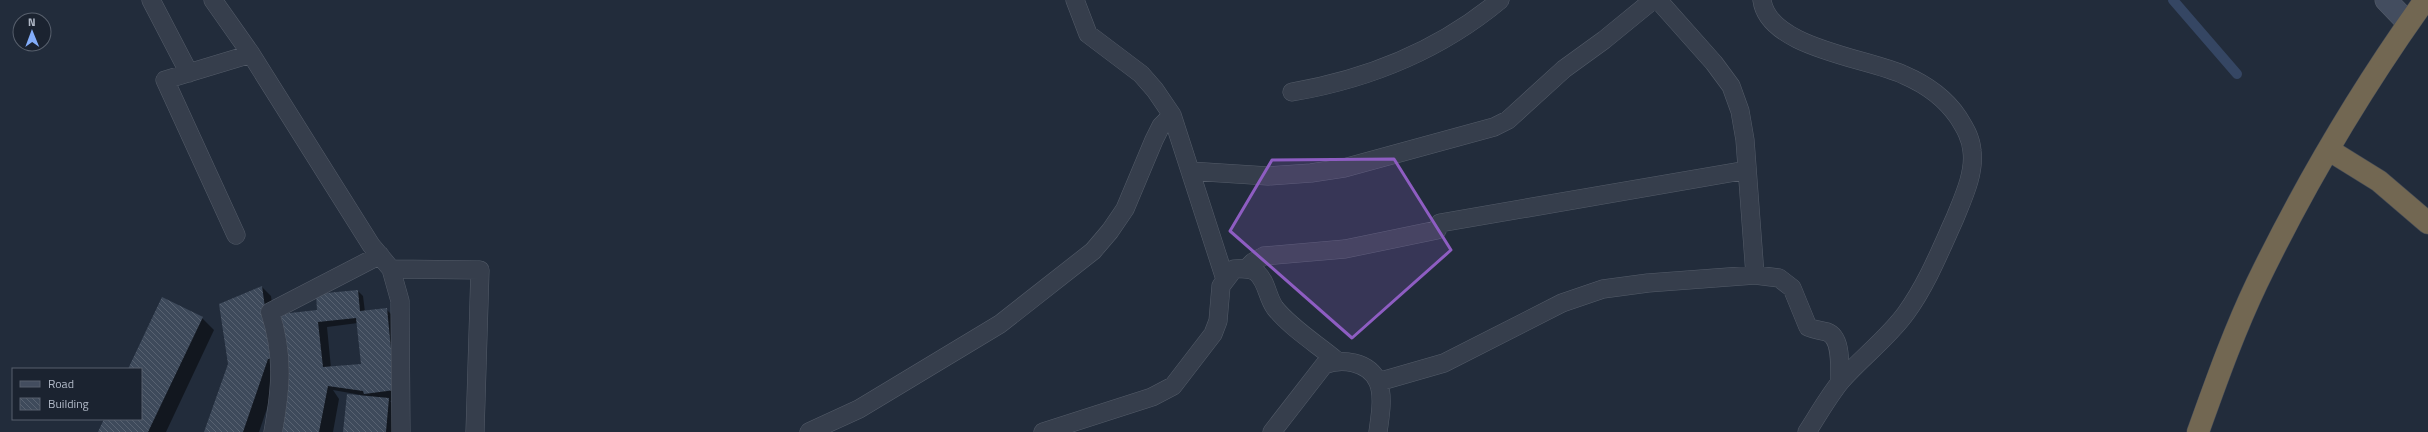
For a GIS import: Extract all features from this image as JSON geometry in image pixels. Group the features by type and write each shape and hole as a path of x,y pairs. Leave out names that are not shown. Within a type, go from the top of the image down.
{"highway":[{"path":"2198,432 2221,369 2256,284 2329,150 2408,24 2425,0"},
{"path":"2329,150 2379,181 2428,223"}],"street":[{"path":"2386,0 2408,24"}],"lane":[{"path":"151,0 189,73"},
{"path":"213,0 251,54 371,245 385,262 400,301 401,432"},
{"path":"1075,0 1088,34 1141,74 1155,90 1172,115 1225,279"},
{"path":"1292,92 1356,77 1419,53 1464,27 1500,0"},
{"path":"1190,171 1268,176 1311,174 1344,168 1494,127 1508,120 1564,69 1604,40 1653,0"},
{"path":"1658,0 1714,63 1731,86 1740,111 1747,170 1755,275"},
{"path":"1762,0 1765,13 1776,24 1792,35 1811,45 1904,74 1930,89 1951,107 1968,132 1973,152 1970,177 1962,200 1919,294 1905,315 1840,382 1807,432"},
{"path":"236,235 165,80 251,54"},
{"path":"809,432 859,409 1000,324 1093,251 1110,232 1125,209 1154,140 1162,126 1172,115"},
{"path":"1247,268 1253,262 1264,256 1345,249 1437,230 1440,223 1747,170"},
{"path":"273,432 282,372 276,328 270,312 385,262 480,270 475,432"},
{"path":"1043,432 1152,397 1173,386 1212,334 1218,321 1220,293 1225,279 1234,270 1247,268 1257,272 1264,283 1267,295 1277,310 1336,360 1361,366 1371,373 1378,382 1381,409 1378,432"},
{"path":"1378,382 1444,363 1562,303 1603,289 1648,283 1755,275 1779,278 1786,283 1792,288 1808,327 1827,333 1835,338 1838,347 1840,382"},
{"path":"1272,432 1324,365 1336,360"}],"highlighted area":[{"path":"1394,159 1451,250 1352,338 1230,231 1272,160"}],"building":[{"path":"262,286 272,358 268,359 243,432 204,432 228,364 219,304"},
{"path":"358,290 360,311 387,308 395,390 364,394 363,391 328,386 319,432 278,432 288,378 281,314 317,310 316,294","holes":["356,318 361,364 323,367 318,322"]},
{"path":"162,297 203,317 148,432 98,432 104,420 142,420 142,368 128,368"},
{"path":"347,394 389,398 386,432 343,432"}],"waterway":[{"path":"2173,0 2237,74"}]}
